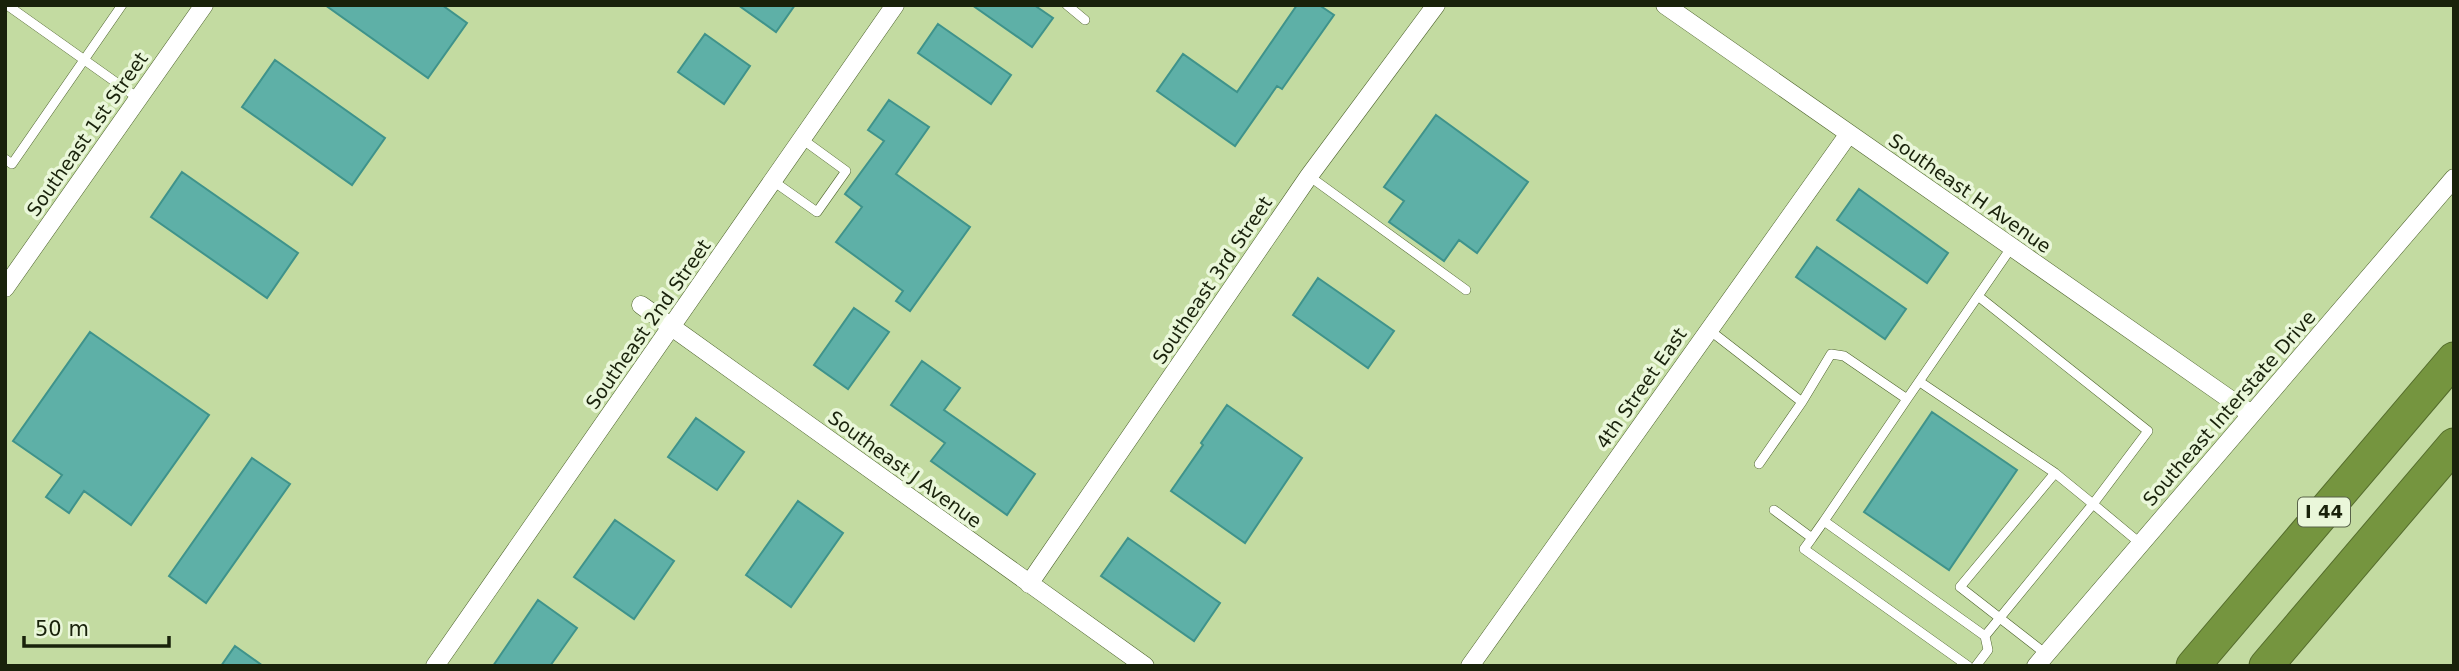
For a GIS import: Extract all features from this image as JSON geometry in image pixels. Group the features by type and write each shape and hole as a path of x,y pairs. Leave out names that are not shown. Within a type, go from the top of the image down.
{"highway":[{"name":"I 44","path":"2193,666 2454,359"},
{"name":"I 44","path":"2266,666 2454,445"}],"street":[{"name":"Southeast 1st Street","path":"5,288 204,5"},
{"name":"Southeast 2nd Street","path":"435,666 895,5"},
{"name":"Southeast 3rd Street","path":"1029,584 1309,176 1436,5"},
{"name":"Southeast H Avenue","path":"1665,5 2251,414"},
{"name":"4th Street East","path":"1470,666 1849,135"},
{"name":"Southeast Interstate Drive","path":"2041,660 2454,178"},
{"name":"Southeast J Avenue","path":"640,305 1145,666"}],"lane":[{"path":"7,5 138,98"},
{"path":"5,159 12,164 122,5"},
{"path":"1067,5 1085,20"},
{"path":"773,181 817,212 846,171 802,139"},
{"path":"1309,176 1466,290"},
{"path":"1968,666 1804,549 2011,247"},
{"path":"1978,296 2148,431 2094,504 1985,636"},
{"path":"1708,329 1802,402"},
{"path":"1759,464 1831,354 1844,356 1907,400"},
{"path":"1920,382 2055,473 2141,544"},
{"path":"2041,660 1999,618 1960,587 2055,473"},
{"path":"1774,510 1812,538"},
{"path":"1824,521 1985,636 1988,650 1976,666"}],"building":[{"path":"325,5 442,5 467,23 428,78"},
{"path":"738,5 795,5 776,32"},
{"path":"972,5 1034,5 1053,18 1032,47"},
{"path":"1297,5 1319,5 1334,15 1282,89 1277,86 1235,146 1157,91 1183,54 1237,92"},
{"path":"938,24 1011,75 991,104 918,53"},
{"path":"705,34 750,66 724,104 678,72"},
{"path":"275,60 385,138 352,185 242,107"},
{"path":"889,100 929,127 896,174 970,227 910,311 896,301 903,291 836,242 862,207 845,194 884,141 868,130"},
{"path":"1436,115 1528,182 1477,253 1459,240 1444,261 1389,222 1404,201 1384,187"},
{"path":"182,172 298,253 267,298 151,217"},
{"path":"1859,189 1948,253 1927,283 1837,220"},
{"path":"1817,247 1906,309 1885,339 1796,277"},
{"path":"1318,278 1394,331 1368,368 1293,315"},
{"path":"854,308 889,332 848,389 814,365"},
{"path":"90,332 209,415 131,525 84,491 69,513 46,497 62,475 13,441"},
{"path":"922,361 960,388 944,410 1035,474 1007,515 931,461 945,443 891,405"},
{"path":"1227,405 1302,458 1245,543 1171,491"},
{"path":"1932,412 2017,470 1949,570 1864,512"},
{"path":"696,418 744,452 717,490 668,457"},
{"path":"252,458 290,484 206,603 169,576"},
{"path":"798,501 843,533 791,607 746,575"},
{"path":"615,520 674,561 634,619 574,577"},
{"path":"1128,538 1220,603 1194,641 1101,576"},
{"path":"538,600 577,628 550,666 493,666"},
{"path":"235,646 263,666 221,666"}]}
